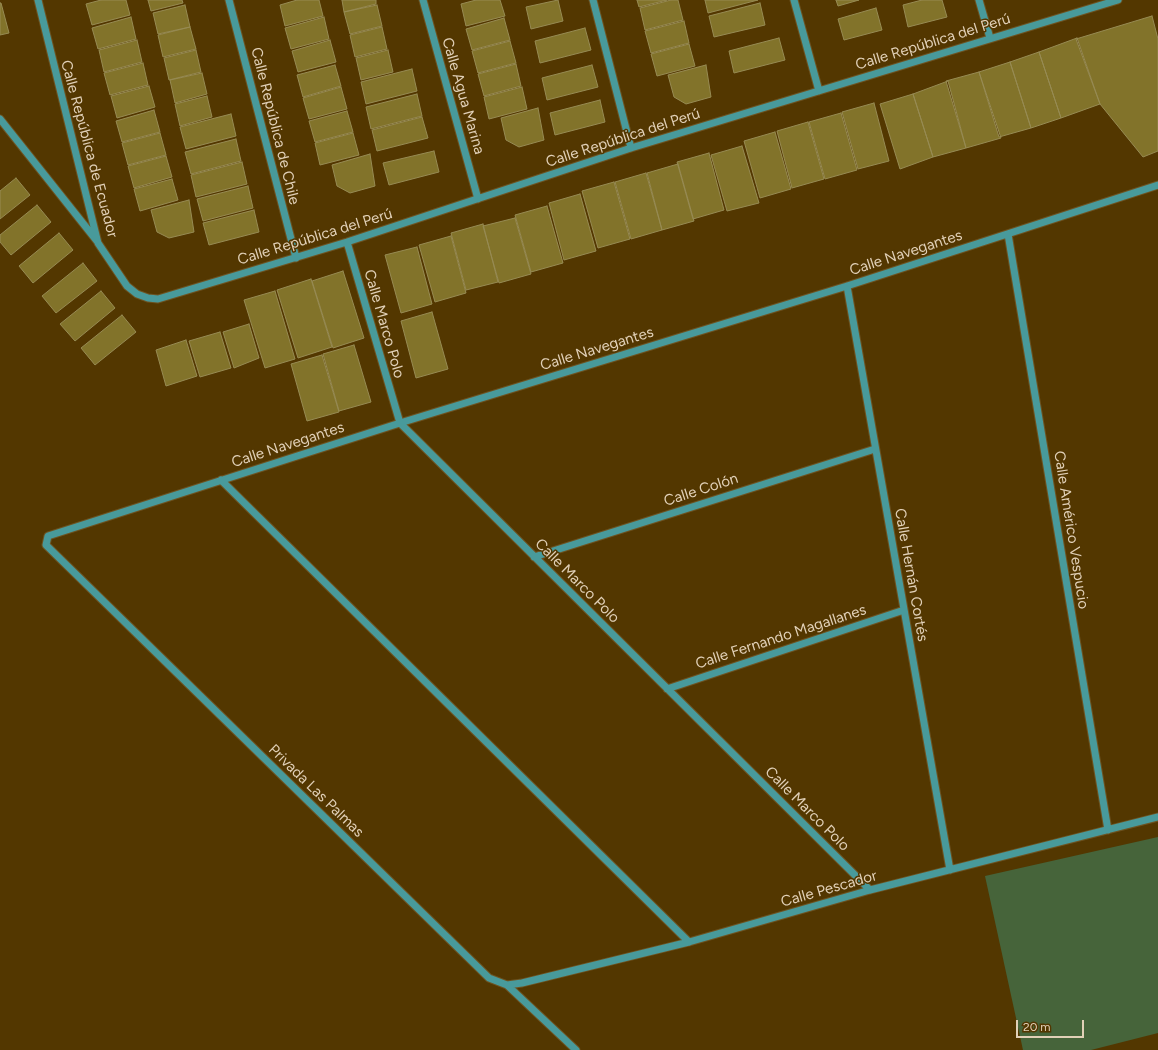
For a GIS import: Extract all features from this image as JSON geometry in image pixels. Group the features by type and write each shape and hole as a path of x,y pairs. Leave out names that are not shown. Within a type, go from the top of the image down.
{"street":[{"name":"Calle República de Ecuador","path":"38,0 98,243 126,286 137,294"},
{"name":"Calle República de Chile","path":"229,0 296,258"},
{"name":"Calle Agua Marina","path":"423,0 478,199"},
{"path":"593,0 631,148"},
{"path":"794,0 819,91"},
{"path":"979,0 990,38"},
{"name":"Calle República del Perú","path":"137,294 148,298 158,298 296,258 631,148 1118,0"},
{"path":"0,119 98,243"},
{"name":"Calle Navegantes","path":"46,540 52,533 400,423 847,286 1158,185"},
{"name":"Calle Américo Vespucio","path":"1008,234 1108,830"},
{"name":"Calle Marco Polo","path":"347,242 400,423 870,890"},
{"name":"Calle Hernán Cortés","path":"847,286 950,870"},
{"name":"Calle Colón","path":"534,557 875,449"},
{"path":"221,480 689,942"},
{"name":"Privada Las Palmas","path":"46,540 46,545 489,978 507,985 576,1050"},
{"name":"Calle Fernando Magallanes","path":"667,689 904,610"},
{"name":"Calle Pescador","path":"507,985 522,983 689,942 870,890 1158,817"}],"green space":[{"path":"1158,837 1158,1033 1091,1050 1023,1050 985,876"}],"building":[{"path":"101,0 126,0 130,15 92,25 86,4"},
{"path":"148,0 182,0 183,3 151,11"},
{"path":"297,0 319,0 323,16 285,26 280,5"},
{"path":"342,0 376,0 376,4 344,12"},
{"path":"476,0 500,0 505,16 466,26 461,4"},
{"path":"558,0 563,21 531,29 526,7"},
{"path":"637,0 667,0 639,7"},
{"path":"671,0 678,0 683,20 645,30 640,8"},
{"path":"705,0 758,0 708,13"},
{"path":"836,0 859,0 838,6"},
{"path":"922,0 942,0 947,17 908,27 903,5"},
{"path":"0,3 9,33 0,35"},
{"path":"760,3 765,25 714,37 709,16"},
{"path":"185,5 190,27 158,34 153,13"},
{"path":"377,5 382,26 350,34 344,12"},
{"path":"876,8 882,30 844,40 838,19"},
{"path":"1152,16 1158,39 1158,151 1143,157 1100,104 1076,39"},
{"path":"131,17 136,39 98,49 92,28"},
{"path":"324,17 329,39 291,49 285,28"},
{"path":"504,18 510,40 472,50 466,29"},
{"path":"684,21 689,43 651,53 645,31"},
{"path":"190,27 196,49 163,57 158,35"},
{"path":"382,27 387,49 355,57 350,35"},
{"path":"585,28 591,50 540,63 535,41"},
{"path":"779,38 785,60 734,73 729,51"},
{"path":"1077,38 1100,104 1061,118 1039,52"},
{"path":"137,40 142,62 104,72 99,50"},
{"path":"330,40 336,62 298,72 292,51"},
{"path":"510,41 516,63 478,73 472,51"},
{"path":"689,44 695,66 657,76 651,54"},
{"path":"196,50 201,72 169,80 164,58"},
{"path":"388,50 393,72 361,80 356,58"},
{"path":"1039,52 1061,118 1031,128 1010,62"},
{"path":"1010,62 1031,128 999,137 979,72"},
{"path":"143,63 148,85 110,95 104,73"},
{"path":"516,64 521,86 484,96 478,74"},
{"path":"335,65 341,86 303,97 297,75"},
{"path":"592,65 598,87 547,100 542,78"},
{"path":"706,65 711,97 686,104 674,97 668,75"},
{"path":"412,69 417,91 366,104 361,82"},
{"path":"979,72 1001,138 966,148 946,81"},
{"path":"202,73 207,94 175,103 170,80"},
{"path":"948,81 966,148 933,157 913,94"},
{"path":"149,86 155,107 117,118 111,96"},
{"path":"341,87 347,109 309,119 303,98"},
{"path":"522,87 527,109 489,119 484,97"},
{"path":"417,94 422,116 371,129 366,107"},
{"path":"913,94 933,157 900,169 880,104"},
{"path":"207,96 212,117 180,126 175,104"},
{"path":"600,100 605,122 555,135 550,113"},
{"path":"874,103 889,161 858,169 842,112"},
{"path":"538,108 544,140 519,147 506,140 501,118"},
{"path":"154,110 160,132 122,142 116,121"},
{"path":"347,111 353,132 315,142 309,121"},
{"path":"841,113 857,170 825,179 809,122"},
{"path":"231,114 236,136 186,149 180,127"},
{"path":"422,117 428,138 377,151 372,130"},
{"path":"808,122 824,179 792,188 777,131"},
{"path":"775,132 791,189 760,198 744,141"},
{"path":"160,133 166,155 128,165 122,143"},
{"path":"353,133 359,155 320,165 315,143"},
{"path":"236,139 241,161 191,174 185,152"},
{"path":"742,146 759,203 727,211 711,155"},
{"path":"434,151 439,172 389,185 383,163"},
{"path":"709,153 724,210 693,219 677,162"},
{"path":"370,154 375,186 350,193 337,186 332,165"},
{"path":"166,156 172,177 134,188 128,166"},
{"path":"242,162 247,184 196,197 191,175"},
{"path":"678,164 694,221 662,230 647,173"},
{"path":"646,173 662,230 631,239 615,182"},
{"path":"16,178 30,195 0,219 0,191"},
{"path":"172,179 178,200 140,211 134,189"},
{"path":"614,182 630,239 598,248 582,191"},
{"path":"248,186 253,208 203,221 197,199"},
{"path":"580,194 596,251 564,260 549,203"},
{"path":"189,200 194,232 169,238 157,232 151,210"},
{"path":"37,205 51,222 11,255 0,242 0,235"},
{"path":"547,206 563,263 531,272 515,215"},
{"path":"254,210 259,232 209,245 203,223"},
{"path":"515,218 531,274 499,283 483,226"},
{"path":"483,224 498,282 466,290 451,233"},
{"path":"59,233 73,250 33,283 19,266"},
{"path":"451,236 466,293 435,302 419,245"},
{"path":"417,247 432,304 401,313 385,255"},
{"path":"83,263 97,281 56,313 42,296"},
{"path":"343,271 364,338 333,348 312,281"},
{"path":"311,279 332,347 298,358 277,290"},
{"path":"101,291 115,308 75,341 60,324"},
{"path":"275,291 295,359 265,368 244,300"},
{"path":"432,312 448,369 416,378 401,321"},
{"path":"122,315 136,332 95,365 81,348"},
{"path":"249,324 259,358 234,368 223,332"},
{"path":"220,332 231,368 200,377 189,341"},
{"path":"186,340 197,376 166,386 156,350"},
{"path":"354,345 371,402 339,411 323,354"},
{"path":"322,355 339,412 307,421 291,364"}]}
